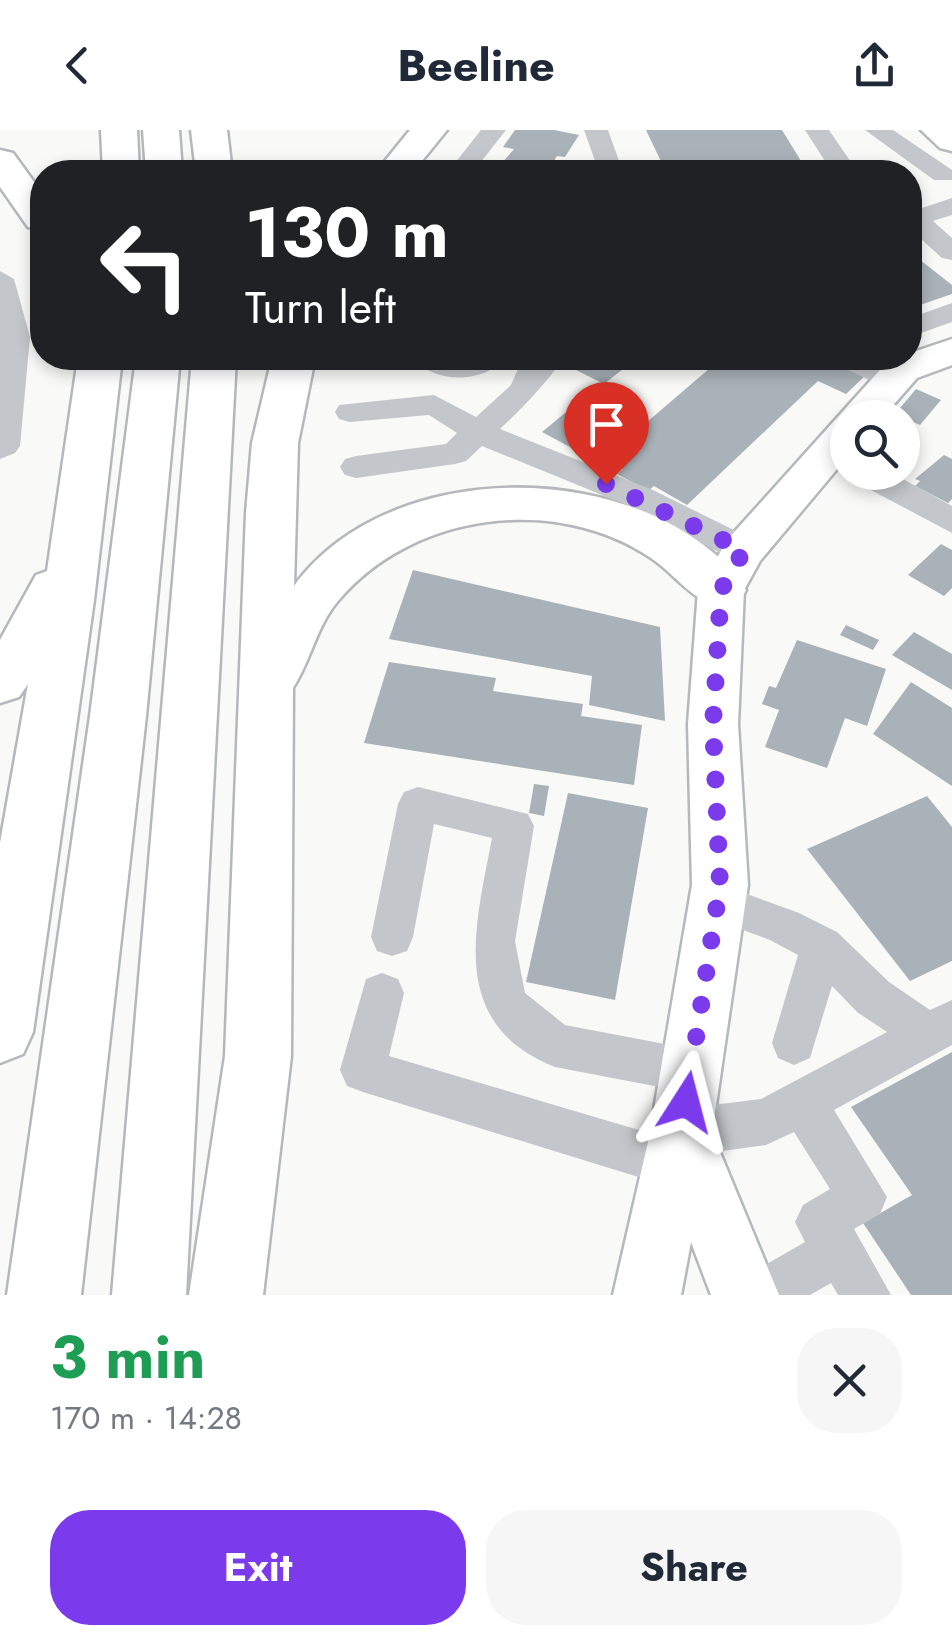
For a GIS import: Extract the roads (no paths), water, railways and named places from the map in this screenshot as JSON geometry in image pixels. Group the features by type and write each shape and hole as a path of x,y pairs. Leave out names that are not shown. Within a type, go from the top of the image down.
{"highway":[{"path":"1,130 5,167 30,202"},
{"path":"119,130 120,160"},
{"path":"161,130 163,160"},
{"path":"209,130 213,160"},
{"path":"0,1032 101,370"},
{"path":"44,1295 118,716 157,370"},
{"path":"149,1295 213,370"},
{"path":"226,1295 258,1056 267,720 265,629 272,478 280,412 290,370"},
{"path":"267,720 282,648 316,590 371,544 445,514 518,504 599,512 676,551 732,570"},
{"path":"0,682 41,618 78,514"}],"main road":[{"path":"937,130 952,141"},
{"path":"922,355 952,352"},
{"path":"872,400 895,370"},
{"path":"646,1295 678,1149 720,885 713,724 732,570 830,459"},
{"path":"678,1149 746,1295"}],"street":[{"path":"470,160 494,130"},
{"path":"596,130 607,160"},
{"path":"817,130 840,160"},
{"path":"878,130 947,173"},
{"path":"922,182 947,173"},
{"path":"922,216 952,206"},
{"path":"922,226 952,252"},
{"path":"0,448 4,446 15,337 2,285"},
{"path":"922,341 952,312"},
{"path":"356,467 456,453 525,389 536,370"},
{"path":"350,412 434,405 480,433 641,498 732,570"},
{"path":"895,490 952,521"},
{"path":"392,937 418,804 514,826 494,940 505,1004 555,1046 691,1070"},
{"path":"717,902 756,914 822,946 873,997 940,1028"},
{"path":"794,1043 822,946"},
{"path":"382,993 363,1070 678,1149 766,1122 940,1028"},
{"path":"802,1102 863,1196 820,1222 866,1295"},
{"path":"762,1295 838,1250"}]}
